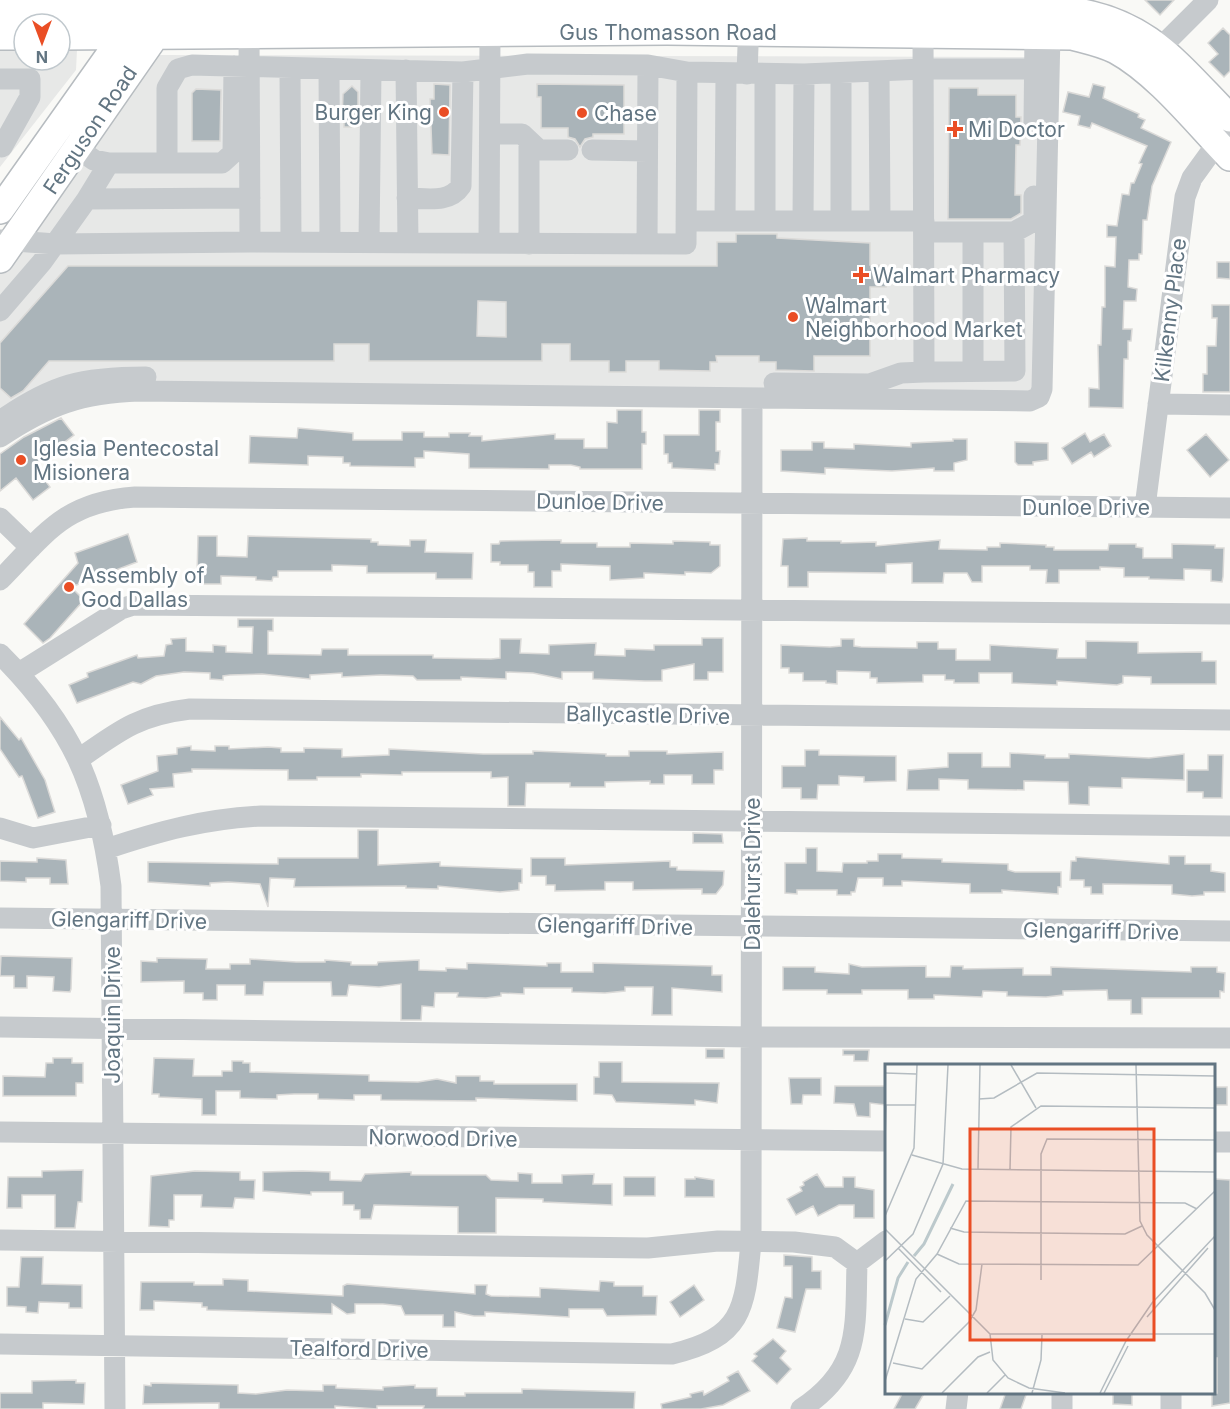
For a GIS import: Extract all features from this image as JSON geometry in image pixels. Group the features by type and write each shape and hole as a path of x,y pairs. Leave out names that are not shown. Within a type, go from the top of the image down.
{"main road":[{"name":"Gus Thomasson Road","path":"0,10 74,5 369,5 490,15 922,14 988,5 1071,11 1100,8 1143,34 1160,48 1230,118"},
{"name":"Ferguson Road","path":"0,210 34,167 145,5"},
{"name":"Ferguson Road","path":"5,247 78,149 176,5"},
{"name":"Gus Thomasson Road","path":"72,36 249,33 638,5 714,5 749,14 873,5 1093,41 1116,51 1164,88 1225,142"}],"street":[{"path":"1160,48 1208,0"},
{"path":"1093,41 1100,8"},
{"path":"749,14 756,74 765,221"},
{"path":"922,14 924,372"},
{"path":"489,243 490,15"},
{"path":"78,149 94,160 109,164 222,163 230,159 233,153 242,67 249,33"},
{"path":"686,221 880,221 973,232 1014,232 1034,221 1034,69 1043,34"},
{"path":"0,437 60,403 121,392 1030,401 1039,397 1042,389 1043,34"},
{"path":"167,164 167,88 178,69 192,65 290,70 463,72 528,64 648,65 687,72 726,74 1034,69"},
{"path":"647,244 648,65"},
{"path":"242,67 250,198 249,242"},
{"path":"290,70 291,242"},
{"path":"329,70 330,242"},
{"path":"369,242 371,70"},
{"path":"406,70 408,243"},
{"path":"407,198 446,198 455,194 460,186 463,72"},
{"path":"5,247 56,244 249,242 686,244 687,72"},
{"path":"879,72 880,221"},
{"path":"841,221 842,73"},
{"path":"725,221 726,74"},
{"path":"803,221 804,74"},
{"path":"0,79 30,79 30,97 1,147 34,167"},
{"path":"490,134 522,134 538,150 568,150"},
{"path":"529,141 530,244"},
{"name":"Kilkenny Place","path":"1145,507 1185,196 1192,178 1225,142"},
{"path":"592,150 647,151"},
{"path":"0,311 56,244 109,164"},
{"path":"87,199 250,198"},
{"path":"973,232 973,371"},
{"path":"0,421 32,399 71,382 111,377 870,384 901,373 1015,371 1014,232"},
{"name":"Dalehurst Drive","path":"715,1339 733,1325 741,1307 747,1287 751,1242 752,398"},
{"path":"1158,404 1230,405"},
{"name":"Dunloe Drive","path":"0,580 60,521 81,508 108,499 135,497 1230,508"},
{"path":"3,527 32,548"},
{"path":"19,673 121,609 133,605 1230,614"},
{"name":"Joaquin Drive","path":"0,654 44,700 79,759 101,825 106,849 112,920 115,1409"},
{"name":"Ballycastle Drive","path":"79,759 136,721 159,713 190,709 752,717 1230,720"},
{"path":"106,849 161,830 227,818 1230,826"},
{"path":"0,828 33,837 101,825"},
{"name":"Glengariff Drive","path":"0,918 1230,932"},
{"path":"0,1027 752,1037 1230,1038"},
{"name":"Norwood Drive","path":"0,1132 885,1141"},
{"path":"0,1240 648,1248 718,1241 794,1242 835,1247 857,1263"},
{"path":"857,1263 885,1242"},
{"path":"801,1409 818,1398 847,1363 854,1338 857,1263"},
{"name":"Tealford Drive","path":"0,1344 672,1354 694,1349 715,1339"},
{"path":"956,1409 958,1394"}],"shaded area":[{"path":"0,50 12,50 12,72 72,72 72,50 77,50 76,70 0,167"},
{"path":"158,55 1049,57 1041,404 93,389 0,434 0,272"}],"building":[{"path":"1145,0 1174,0 1160,15"},
{"path":"1223,28 1230,35 1230,71 1224,77 1209,62 1218,54 1208,43"},
{"name":"Burger King","path":"434,84 450,85 449,155 432,154 430,99 434,99"},
{"name":"Chase","path":"537,84 624,85 624,134 593,134 593,137 585,139 580,147 575,139 568,137 568,128 541,128 541,97 537,97"},
{"path":"1093,84 1105,87 1103,98 1139,114 1138,117 1145,120 1141,128 1171,142 1152,186 1147,220 1143,220 1142,254 1139,254 1139,260 1129,260 1128,287 1137,289 1136,301 1124,301 1123,329 1132,329 1131,341 1128,341 1128,359 1124,359 1123,408 1089,407 1089,388 1099,389 1098,345 1101,345 1102,307 1105,307 1105,266 1115,267 1116,237 1107,237 1107,225 1117,226 1122,194 1129,195 1131,183 1134,183 1142,164 1139,163 1147,146 1092,123 1090,128 1078,125 1080,116 1063,112 1068,92 1089,97"},
{"path":"352,86 358,92 358,127 344,127 343,94"},
{"path":"949,88 978,88 978,95 1016,95 1016,117 1021,117 1020,145 1016,145 1015,195 1021,195 1021,213 1011,219 948,219"},
{"path":"196,89 221,90 220,141 192,141 192,93"},
{"path":"736,234 777,234 777,238 870,243 870,265 886,265 886,287 870,287 870,356 814,356 814,371 776,370 776,362 759,362 759,356 716,356 717,362 710,362 710,371 659,370 659,361 626,361 626,372 609,372 609,361 570,361 570,344 542,344 542,361 369,361 369,344 334,344 334,361 49,361 23,391 11,398 0,388 0,343 68,266 717,266 717,242 736,242","holes":["478,301 506,302 506,337 477,336"]},
{"path":"1217,262 1230,262 1230,279 1217,278"},
{"path":"1212,305 1230,305 1230,392 1203,392 1203,374 1207,374 1207,346 1216,346 1217,318 1212,318"},
{"path":"617,410 642,410 642,432 646,432 646,444 642,444 642,469 580,469 580,467 571,465 549,465 549,469 469,468 469,454 424,451 424,458 415,458 415,467 350,466 350,463 343,463 343,457 308,456 308,465 249,463 250,436 297,438 298,428 353,433 353,440 402,440 402,432 424,432 424,437 449,437 449,433 470,433 469,436 482,436 482,441 555,434 555,439 584,439 584,448 607,448 607,422 617,423"},
{"path":"699,410 720,410 720,422 716,422 716,451 720,451 719,464 715,464 715,470 672,468 672,463 668,463 668,454 664,454 664,435 699,435"},
{"name":"Iglesia Pentecostal Misionera","path":"61,418 74,435 34,465 50,487 33,500 16,478 0,491 0,454 24,437"},
{"path":"1085,433 1090,442 1104,434 1111,446 1094,457 1091,452 1072,464 1062,448"},
{"path":"1206,434 1229,460 1210,477 1187,450"},
{"path":"953,439 967,439 967,460 954,463 954,471 934,471 934,468 892,471 825,468 825,474 781,471 781,450 812,450 812,442 824,442 824,448 854,449 854,444 911,447 911,443 953,441"},
{"path":"1015,442 1048,443 1048,460 1033,462 1033,465 1018,465 1015,462"},
{"name":"Assembly of God Dallas","path":"128,534 137,562 71,587 84,600 43,643 24,624 78,563 75,553"},
{"path":"198,536 217,536 217,556 247,557 248,536 371,539 371,542 378,542 378,545 410,546 410,540 426,540 425,552 473,553 472,579 436,579 436,573 367,573 367,566 332,565 332,571 278,571 278,577 273,577 272,581 256,580 256,577 221,576 221,584 203,584 203,576 197,576"},
{"path":"807,538 807,541 841,541 841,543 876,542 876,546 940,540 939,549 987,550 987,547 1000,547 1000,543 1046,545 1046,547 1054,547 1054,550 1108,550 1109,544 1136,544 1136,547 1143,548 1143,558 1172,558 1172,544 1215,545 1215,548 1224,548 1223,577 1222,582 1211,581 1211,570 1184,569 1184,580 1124,577 1124,568 1100,567 1100,570 1059,570 1059,583 1046,583 1047,570 1030,570 1030,566 982,566 982,582 972,582 967,573 944,573 943,583 912,583 912,563 886,564 886,573 808,572 808,587 788,587 788,566 781,566 783,539"},
{"path":"561,540 561,543 597,543 597,547 630,547 630,543 673,544 673,541 710,542 710,545 720,545 720,566 711,573 685,572 685,575 644,573 644,578 610,580 610,566 561,564 561,571 552,571 552,587 534,587 534,572 528,572 528,565 500,565 500,562 491,562 491,544 499,544 500,541"},
{"path":"238,619 273,619 273,631 268,631 268,654 321,655 322,649 348,649 348,655 433,655 433,658 491,659 500,658 500,639 521,639 520,653 549,654 549,645 596,643 595,655 625,656 625,649 654,650 654,645 702,645 702,638 723,638 723,672 708,672 708,680 694,680 694,664 662,670 662,681 645,681 593,679 593,672 562,672 562,679 533,673 506,672 506,679 461,677 461,680 417,680 413,676 342,677 342,673 310,675 310,679 262,674 230,675 223,676 223,680 210,679 210,673 184,672 156,676 141,684 133,682 77,703 69,685 88,677 87,673 137,655 138,658 164,656 166,645 172,644 171,639 186,638 186,651 213,652 213,645 226,646 226,652 252,653 253,627 238,627"},
{"path":"841,639 854,639 854,646 861,647 917,648 917,642 938,642 938,649 956,649 956,660 990,660 990,645 1058,649 1057,658 1086,658 1086,641 1138,642 1138,653 1202,652 1202,661 1216,661 1216,684 1151,684 1151,677 1123,676 1123,683 1117,685 1057,681 1057,685 1012,683 1012,673 979,673 979,683 954,683 954,680 945,680 945,675 923,675 923,682 877,683 877,678 870,678 870,672 837,671 837,684 826,683 826,681 803,681 803,673 789,673 789,668 781,668 781,645 841,646"},
{"path":"0,717 19,740 21,738 45,780 55,812 38,818 22,776 19,777 0,749"},
{"path":"191,746 191,750 215,751 215,746 229,746 229,749 281,748 281,752 304,752 304,748 342,749 342,757 389,755 389,749 483,754 533,754 533,751 606,754 606,756 629,756 629,751 667,751 667,754 723,752 723,770 714,770 714,784 692,784 692,775 664,775 664,784 650,784 650,781 605,782 605,787 570,787 570,783 526,783 525,806 508,806 508,777 491,778 491,772 402,772 402,775 361,774 361,777 317,777 317,780 288,780 288,770 192,769 192,772 173,774 174,787 150,789 153,795 128,804 121,785 158,771 157,756 177,754 177,748"},
{"path":"805,750 819,750 819,755 896,756 896,781 864,782 864,777 839,776 839,785 818,785 817,799 801,799 801,788 782,788 782,766 805,766"},
{"path":"948,753 982,753 982,767 1010,767 1010,753 1045,755 1045,758 1069,758 1069,754 1149,758 1184,754 1184,780 1122,778 1122,788 1089,787 1089,805 1069,804 1068,782 1024,781 1024,790 968,789 968,780 939,779 939,790 907,790 908,770 948,767"},
{"path":"1208,755 1223,755 1222,798 1203,798 1203,792 1187,792 1187,770 1208,770"},
{"path":"358,830 378,830 378,865 440,862 440,866 522,869 522,883 519,883 519,890 500,892 438,886 438,889 406,888 406,886 294,887 295,879 270,878 268,907 260,884 228,882 210,883 210,886 148,882 148,862 278,864 278,858 358,858"},
{"path":"693,833 722,834 723,843 693,843"},
{"path":"806,848 817,848 817,871 842,872 843,863 878,861 878,854 902,854 902,858 942,859 942,862 1008,864 1008,870 1015,872 1061,872 1061,887 1058,887 1058,894 1002,890 1002,893 970,893 970,884 902,881 902,886 883,886 883,878 858,878 855,892 851,892 851,895 837,895 837,890 797,890 797,894 785,893 785,863 806,863"},
{"path":"1169,856 1185,856 1185,864 1211,864 1211,871 1225,873 1225,892 1204,892 1204,895 1192,896 1172,894 1172,885 1103,884 1103,894 1091,894 1091,887 1084,887 1084,880 1070,880 1071,861 1076,861 1076,857 1169,864"},
{"path":"37,858 66,860 68,884 50,884 50,878 26,878 26,882 0,881 0,861 37,862"},
{"path":"531,858 565,858 565,865 670,861 670,867 677,867 677,870 724,871 723,885 716,894 702,894 702,889 633,890 633,882 605,882 605,890 555,891 555,885 546,885 546,876 531,876"},
{"path":"1,956 72,958 70,992 53,991 54,977 27,976 27,988 14,988 14,976 0,976"},
{"path":"157,958 207,959 206,969 230,969 230,964 250,964 250,959 296,962 325,962 325,960 351,962 351,965 377,965 378,962 419,960 419,970 446,971 446,968 467,969 467,963 547,966 547,963 561,963 561,972 593,972 593,963 712,966 712,975 722,975 722,992 672,988 672,1015 652,1015 653,987 625,987 625,991 605,993 572,992 572,988 524,988 524,994 501,993 501,996 486,998 457,997 458,993 435,993 434,1007 422,1006 421,1020 401,1020 401,984 379,987 349,985 347,996 332,996 331,982 264,982 263,995 245,995 245,985 217,985 217,1000 203,1000 203,993 184,993 184,981 141,982 141,961 157,962"},
{"path":"849,964 862,967 926,966 926,977 950,977 951,966 963,966 963,969 1023,968 1023,975 1051,975 1051,967 1191,972 1191,967 1217,967 1217,972 1225,973 1224,992 1220,991 1220,998 1142,998 1142,1014 1131,1014 1131,1000 1108,1000 1107,990 1063,991 1063,995 1046,997 1007,996 1007,992 983,991 982,997 934,995 934,999 908,999 908,990 862,990 862,994 827,994 827,990 783,990 783,967 815,967 815,972 849,974"},
{"path":"706,1049 724,1049 724,1058 706,1058"},
{"path":"843,1050 869,1050 868,1061 854,1061 854,1055 843,1055"},
{"path":"53,1058 72,1058 72,1063 83,1063 83,1083 76,1083 76,1096 3,1096 3,1076 45,1077 46,1063 53,1063"},
{"path":"154,1058 194,1059 193,1076 222,1076 222,1071 232,1071 232,1061 243,1061 243,1063 250,1063 250,1072 369,1075 369,1081 418,1082 437,1079 456,1083 456,1076 480,1076 480,1081 494,1081 494,1084 577,1084 577,1101 476,1098 476,1101 381,1100 381,1095 354,1095 354,1100 318,1099 318,1094 277,1095 277,1099 240,1098 240,1091 216,1091 216,1115 202,1115 202,1099 159,1097 159,1094 152,1094"},
{"path":"599,1062 622,1062 622,1082 719,1083 717,1103 695,1100 695,1105 616,1102 612,1095 594,1094 594,1077 599,1077"},
{"path":"789,1078 821,1078 821,1095 803,1095 802,1104 791,1104"},
{"path":"835,1086 885,1086 885,1105 870,1103 870,1117 857,1116 854,1104 834,1103"},
{"path":"1215,1087 1227,1087 1227,1105 1215,1105"},
{"path":"83,1170 82,1202 78,1202 75,1228 55,1228 55,1195 22,1195 22,1208 7,1208 8,1177 42,1177 42,1171"},
{"path":"195,1171 240,1172 240,1180 255,1180 254,1199 235,1198 233,1208 201,1207 202,1195 174,1195 174,1220 169,1220 169,1227 149,1226 151,1176"},
{"path":"263,1172 330,1172 330,1180 361,1181 365,1174 411,1172 411,1175 486,1175 491,1180 518,1181 518,1173 532,1174 532,1183 562,1183 562,1175 594,1174 593,1184 612,1184 612,1205 543,1202 543,1199 496,1198 496,1233 458,1233 458,1207 374,1205 371,1219 360,1219 360,1210 354,1210 354,1205 343,1205 343,1192 311,1192 311,1195 263,1191"},
{"path":"817,1174 825,1187 843,1187 843,1177 855,1177 855,1187 874,1190 874,1218 854,1218 854,1205 839,1205 818,1216 813,1206 796,1215 787,1199 802,1191 800,1187 804,1185 803,1182"},
{"path":"624,1177 655,1177 655,1196 624,1196"},
{"path":"695,1177 714,1180 714,1197 685,1197 685,1179 695,1179"},
{"path":"1215,1179 1230,1180 1230,1403 1212,1406 1212,1394 1217,1393 1217,1358 1215,1358"},
{"path":"784,1255 812,1257 812,1271 821,1271 821,1289 806,1289 795,1332 777,1328 785,1297 792,1298 792,1266 784,1266"},
{"path":"21,1257 43,1257 42,1284 82,1285 82,1308 69,1308 69,1303 39,1302 38,1313 26,1312 26,1307 7,1306 7,1287 19,1287"},
{"path":"223,1279 248,1280 248,1291 343,1296 343,1286 347,1284 475,1294 475,1285 487,1285 486,1294 491,1296 540,1297 540,1288 599,1291 600,1281 614,1282 614,1286 643,1286 643,1296 657,1296 656,1315 607,1316 603,1309 569,1309 569,1317 485,1312 485,1316 474,1316 455,1312 455,1327 443,1327 443,1315 405,1315 401,1306 383,1304 355,1304 355,1313 347,1314 332,1304 332,1314 207,1310 207,1307 202,1307 202,1303 154,1301 154,1310 140,1310 141,1282 194,1282 194,1285 223,1285"},
{"path":"694,1285 704,1300 680,1317 670,1302"},
{"path":"773,1339 786,1351 780,1358 791,1369 777,1384 752,1361 757,1356 754,1354"},
{"path":"738,1371 750,1391 723,1405 701,1409 662,1409 661,1404 691,1397 690,1394 703,1391 704,1395 729,1381 727,1377"},
{"path":"76,1380 76,1383 85,1383 84,1404 43,1403 43,1409 0,1409 0,1393 32,1393 32,1381"},
{"path":"151,1383 238,1385 238,1393 256,1394 287,1390 323,1391 323,1385 336,1385 336,1388 383,1390 383,1387 415,1385 415,1388 437,1388 437,1396 465,1396 465,1393 522,1393 522,1389 635,1392 634,1409 423,1409 424,1406 377,1406 377,1409 335,1406 335,1409 219,1409 219,1403 143,1404 144,1385 151,1386"},
{"path":"902,1394 924,1394 915,1409 894,1409"},
{"path":"1005,1394 1026,1394 1021,1409 1000,1409"},
{"path":"1113,1394 1132,1394 1132,1405 1113,1404"}],"place":[{"name":"Burger King","path":"444,112"},
{"name":"Chase","path":"582,113"},
{"name":"Mi Doctor","path":"955,129"},
{"name":"Walmart Pharmacy","path":"861,275"},
{"name":"Walmart Neighborhood Market","path":"793,317"},
{"name":"Iglesia Pentecostal Misionera","path":"21,460"},
{"name":"Assembly of God Dallas","path":"69,587"}]}
